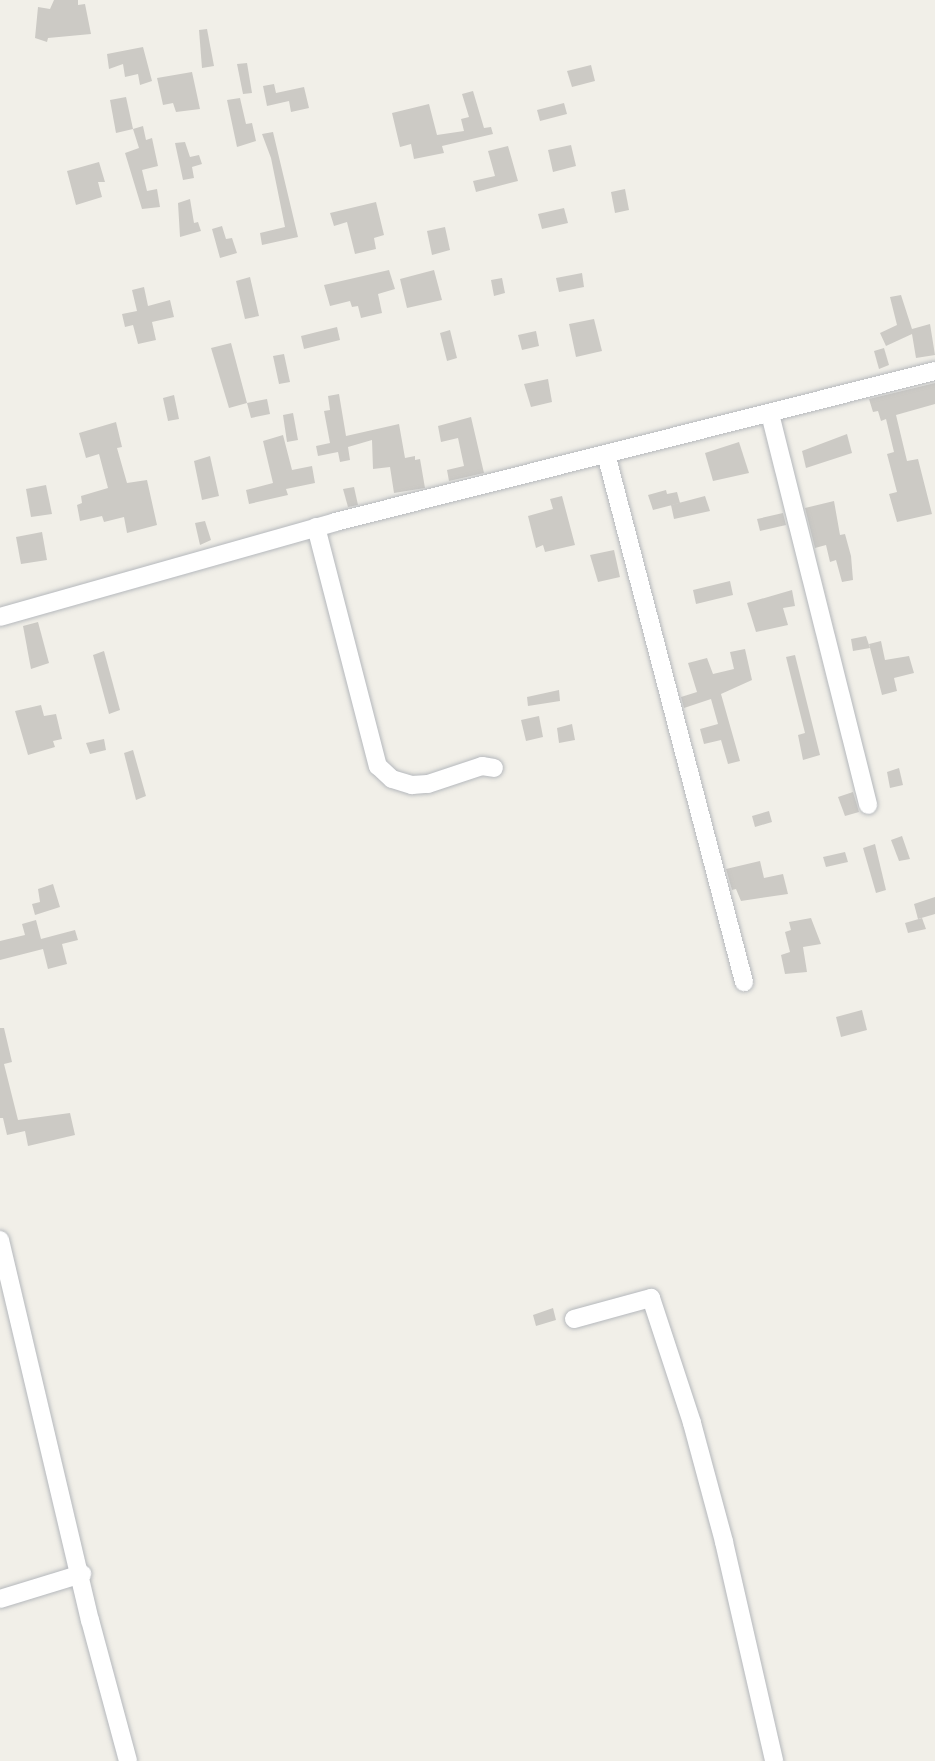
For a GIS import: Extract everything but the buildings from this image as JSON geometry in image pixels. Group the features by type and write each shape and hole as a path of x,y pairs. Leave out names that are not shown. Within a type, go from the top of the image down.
{"street":[{"path":"0,617 316,527 935,371"},
{"path":"770,414 868,805"},
{"path":"606,454 744,982"},
{"path":"316,527 378,766 392,778 412,785 428,784 482,766 494,768"},
{"path":"0,1240 128,1761"},
{"path":"574,1319 651,1298 692,1423 721,1531 774,1761"},
{"path":"0,1599 81,1575"}]}
